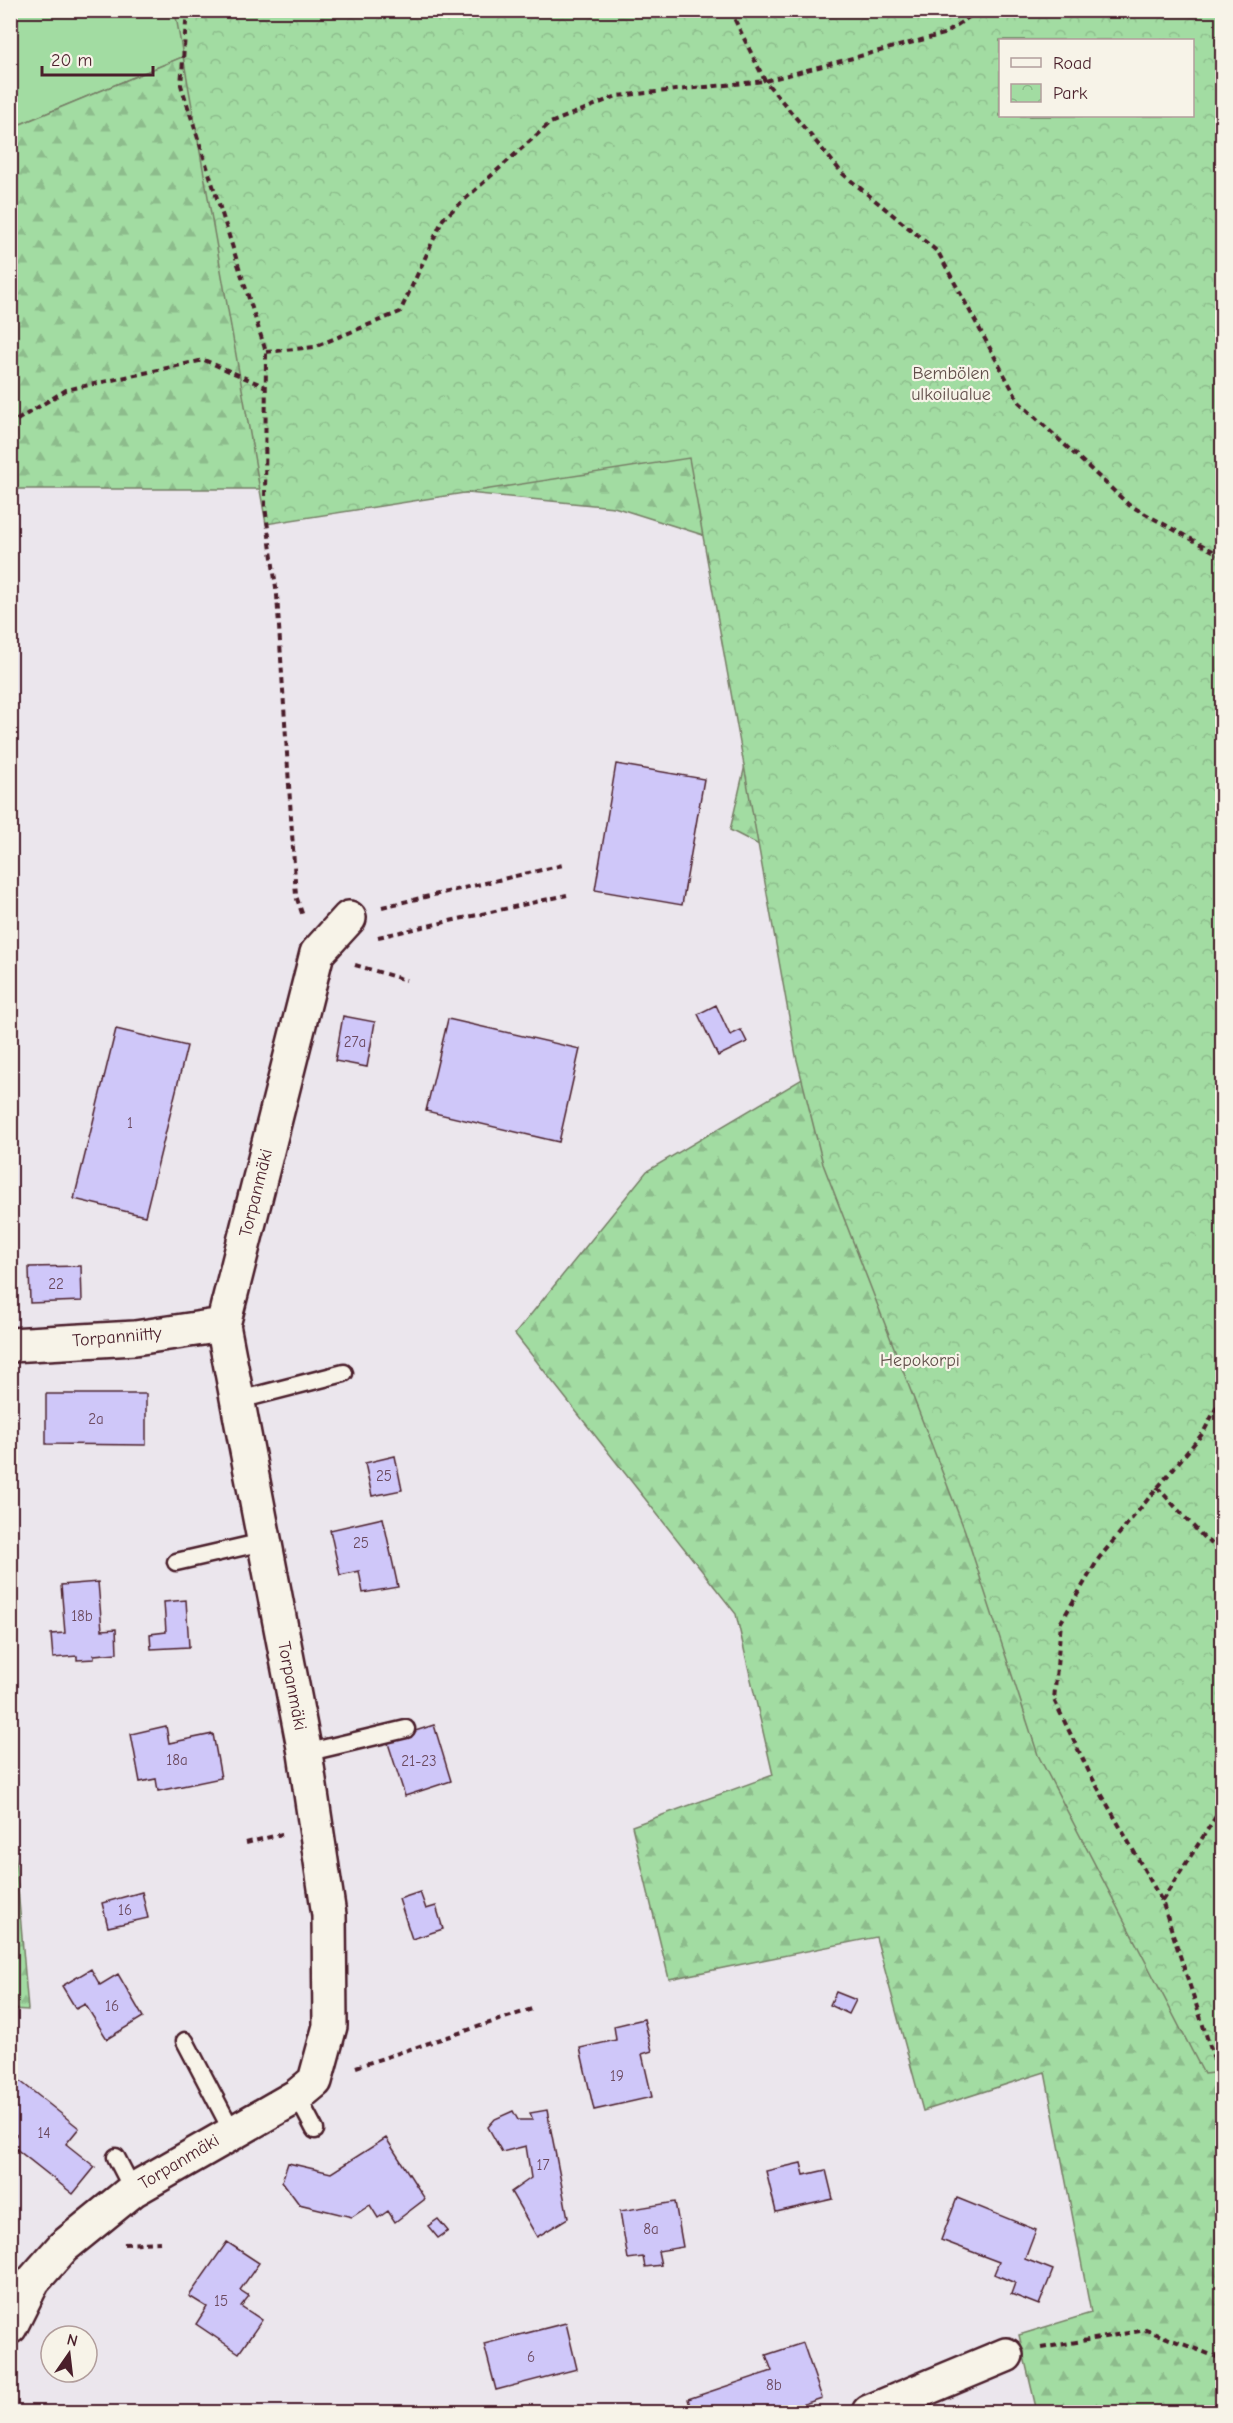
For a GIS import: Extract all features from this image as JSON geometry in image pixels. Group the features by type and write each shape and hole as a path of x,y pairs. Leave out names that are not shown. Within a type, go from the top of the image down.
{"street":[{"name":"Torpanmäki","path":"10,2327 33,2281 63,2247 133,2190 306,2088 330,2026 329,1915 305,1754 223,1325 317,953 349,918"},
{"name":"Torpanniitty","path":"10,1345 135,1338 223,1325"},
{"path":"869,2412 1006,2355"}],"lane":[{"path":"239,1400 344,1373"},
{"path":"176,1562 263,1542"},
{"path":"305,1754 406,1729"},
{"path":"185,2041 232,2131"},
{"path":"306,2088 315,2130"},
{"path":"116,2157 133,2190"}],"path":[{"path":"187,10 180,85 266,352 265,506 278,595 296,896 317,953 406,980"},
{"path":"730,10 765,81 843,174 938,252 1019,402 1129,505 1222,556"},
{"path":"266,352 314,347 400,312 443,219 550,123 617,96 765,81 944,34 980,10"},
{"path":"10,428 17,420 66,390 204,360 266,387"},
{"path":"349,918 371,909 563,865"},
{"path":"349,918 376,938 567,895"},
{"path":"1222,1397 1203,1433 1099,1558 1061,1622 1054,1700 1090,1774 1162,1901 1222,2083"},
{"path":"1157,1487 1206,1540 1222,1550"},
{"path":"1162,1901 1222,1807"},
{"path":"306,2088 535,2008"},
{"path":"1006,2355 1146,2330 1222,2359"}],"green space":[{"path":"11,11 293,11 11,128"},
{"name":"Bembölen ulkoilualue","path":"175,11 1222,11 1222,2072 1204,2074 1038,1755 965,1531 823,1164 796,1056 689,458 266,524"},
{"name":"Bembölen ulkoilualue","path":"293,11 1222,11 1222,2412 1037,2412 1019,2335 1091,2313 1045,2072 923,2111 876,1937 669,1979 632,1826 773,1775 736,1614 515,1334 647,1171 848,1052 802,867 730,830 792,563 614,507 426,489 11,489 11,128"},
{"path":"11,1803 28,2010 11,2009"}],"building":[{"path":"616,764 704,779 682,905 595,890"},
{"path":"716,1005 730,1035 741,1030 747,1042 718,1056 698,1014"},
{"path":"343,1016 375,1022 367,1067 335,1061"},
{"path":"448,1019 580,1049 559,1142 426,1111"},
{"path":"116,1029 187,1046 145,1216 74,1199"},
{"path":"81,1266 82,1301 30,1303 29,1267"},
{"path":"46,1394 146,1394 146,1445 46,1444"},
{"path":"395,1456 402,1490 372,1496 365,1463"},
{"path":"383,1518 398,1587 363,1593 359,1571 340,1575 330,1530"},
{"path":"98,1582 102,1630 116,1629 117,1653 94,1655 94,1659 77,1660 77,1656 53,1658 51,1634 65,1633 61,1585"},
{"path":"186,1600 189,1647 151,1649 150,1634 166,1632 164,1602"},
{"path":"434,1725 451,1781 405,1796 387,1740"},
{"path":"166,1726 169,1743 213,1734 221,1778 158,1791 156,1779 140,1782 131,1734"},
{"path":"142,1892 148,1918 108,1927 102,1903"},
{"path":"420,1892 426,1909 436,1906 443,1929 412,1939 399,1899"},
{"path":"91,1969 100,1985 118,1974 143,2017 107,2039 85,2004 76,2009 62,1986"},
{"path":"836,1992 856,2000 849,2014 830,2005"},
{"path":"644,2019 652,2051 642,2054 652,2097 594,2110 580,2048 616,2040 614,2026"},
{"path":"10,2073 79,2128 66,2144 95,2167 73,2194 10,2144 16,2135 10,2130"},
{"path":"547,2110 568,2218 537,2237 511,2192 531,2178 526,2146 502,2152 488,2127 495,2119 513,2111 518,2120 533,2120 530,2113"},
{"path":"386,2138 425,2199 395,2222 388,2211 378,2218 370,2205 352,2217 299,2204 282,2181 288,2163 331,2173"},
{"path":"801,2163 804,2175 826,2170 833,2199 776,2212 766,2171"},
{"path":"957,2198 1036,2230 1025,2259 1053,2270 1039,2305 1011,2294 1015,2283 994,2274 999,2262 941,2240"},
{"path":"675,2202 683,2247 658,2251 661,2265 645,2267 643,2257 628,2259 620,2211"},
{"path":"438,2219 448,2231 438,2238 428,2226"},
{"path":"227,2242 259,2263 240,2290 249,2296 241,2306 262,2320 239,2353 196,2324 207,2307 189,2296"},
{"path":"566,2323 577,2369 496,2390 484,2344"},
{"path":"803,2343 822,2398 780,2412 692,2412 688,2399 772,2371 766,2355"}],"park label":[{"name":"Hepokorpi","path":"920,1360"}]}
